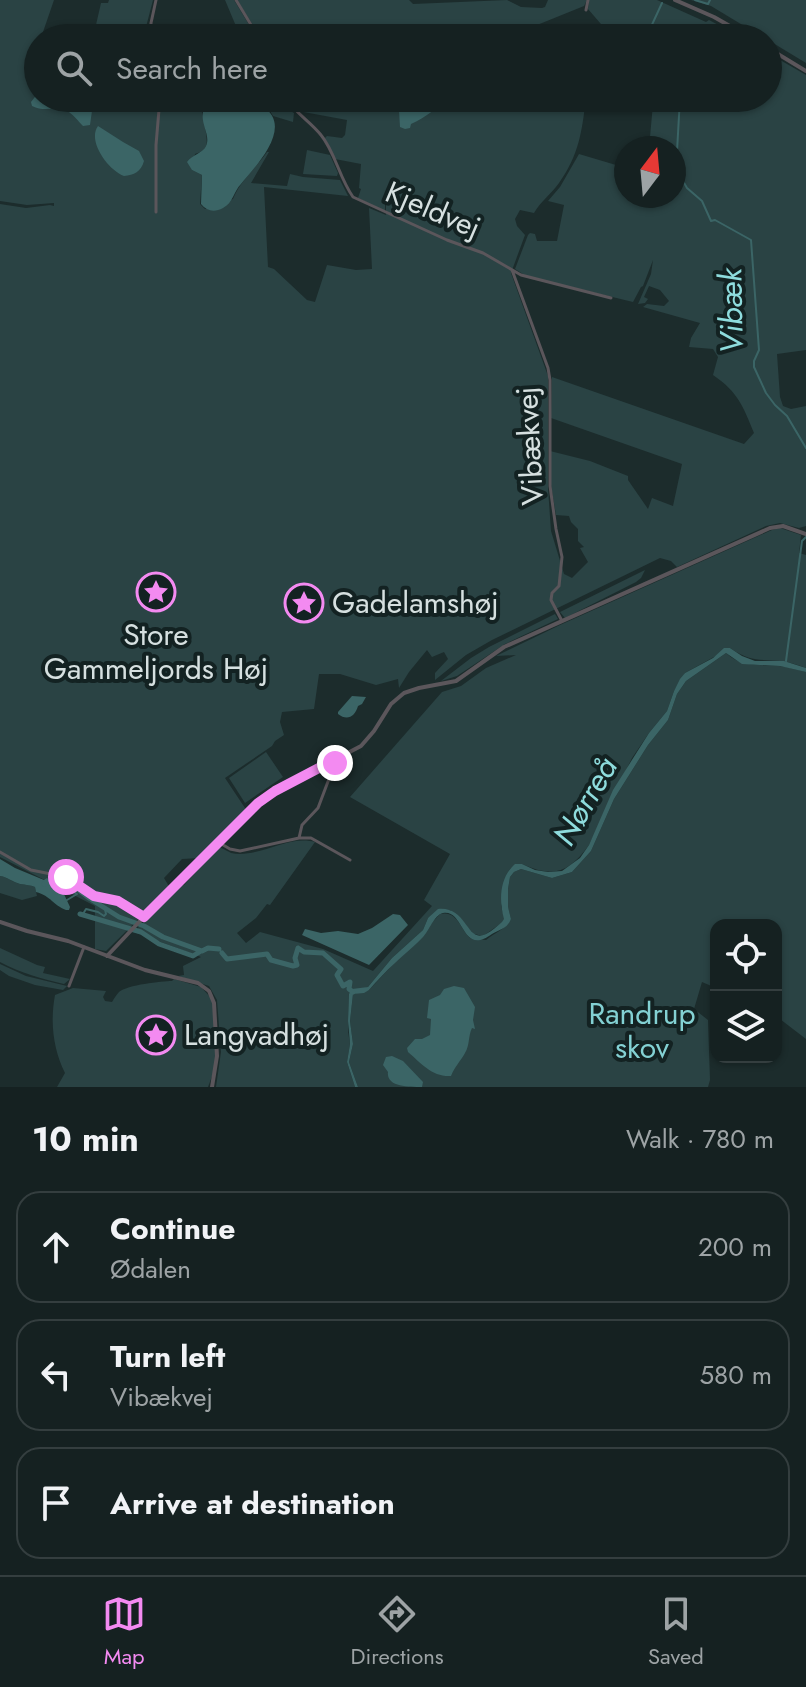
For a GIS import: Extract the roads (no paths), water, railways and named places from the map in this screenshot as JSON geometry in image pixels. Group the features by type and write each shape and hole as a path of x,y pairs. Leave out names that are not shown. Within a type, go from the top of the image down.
{"street":[{"path":"151,24 156,0"},
{"path":"236,0 251,24"},
{"path":"586,10 588,0"},
{"path":"675,0 726,24"},
{"path":"782,56 806,71"},
{"path":"156,212 159,112"},
{"name":"Kjeldvej","path":"296,112 321,135 353,197 483,253 531,279 611,298"},
{"name":"Vibækvej","path":"511,270 550,380 550,486 562,557 559,586 552,593 551,600 562,621"},
{"path":"107,956 258,803 361,746 391,704 404,693 456,681 504,647 770,528 783,526 806,534"},
{"path":"299,838 302,825 318,808 334,760"},
{"path":"218,842 240,851 311,838 350,860"},
{"path":"0,852 31,870 66,877 94,896 118,901 142,919"},
{"path":"0,922 84,947 145,970 198,983 209,991 214,1003 217,1056 212,1087"},
{"path":"69,986 84,947"}],"waterway":[{"path":"695,0 708,4 710,0"},
{"path":"652,24 662,3"},
{"name":"Vibæk","path":"679,112 676,169 687,188 702,201 711,221 715,220 751,240 759,350 754,367 766,393 787,416 806,448"},
{"name":"Vibæk","path":"786,661 802,541 806,537"},
{"path":"44,884 53,879 67,881 89,898"},
{"path":"57,879 77,894 67,900"},
{"path":"92,900 119,917 163,937 202,951 219,949"},
{"path":"83,914 86,909 104,916 105,909"},
{"path":"80,914 141,932 159,944 193,956 201,951"},
{"path":"222,953 227,959 267,954 271,960 293,966 297,965 295,958 298,948 304,952 323,953 341,969 337,975 343,986 350,982 349,989 353,992"}],"place":[{"name":"Store Gammeljords Høj","path":"156,592"},
{"name":"Gadelamshøj","path":"304,603"},
{"name":"Langvadhøj","path":"156,1035"}],"water label":[{"name":"Nørreå","path":"585,801"}],"park label":[{"name":"Randrup skov","path":"642,1031"}]}
